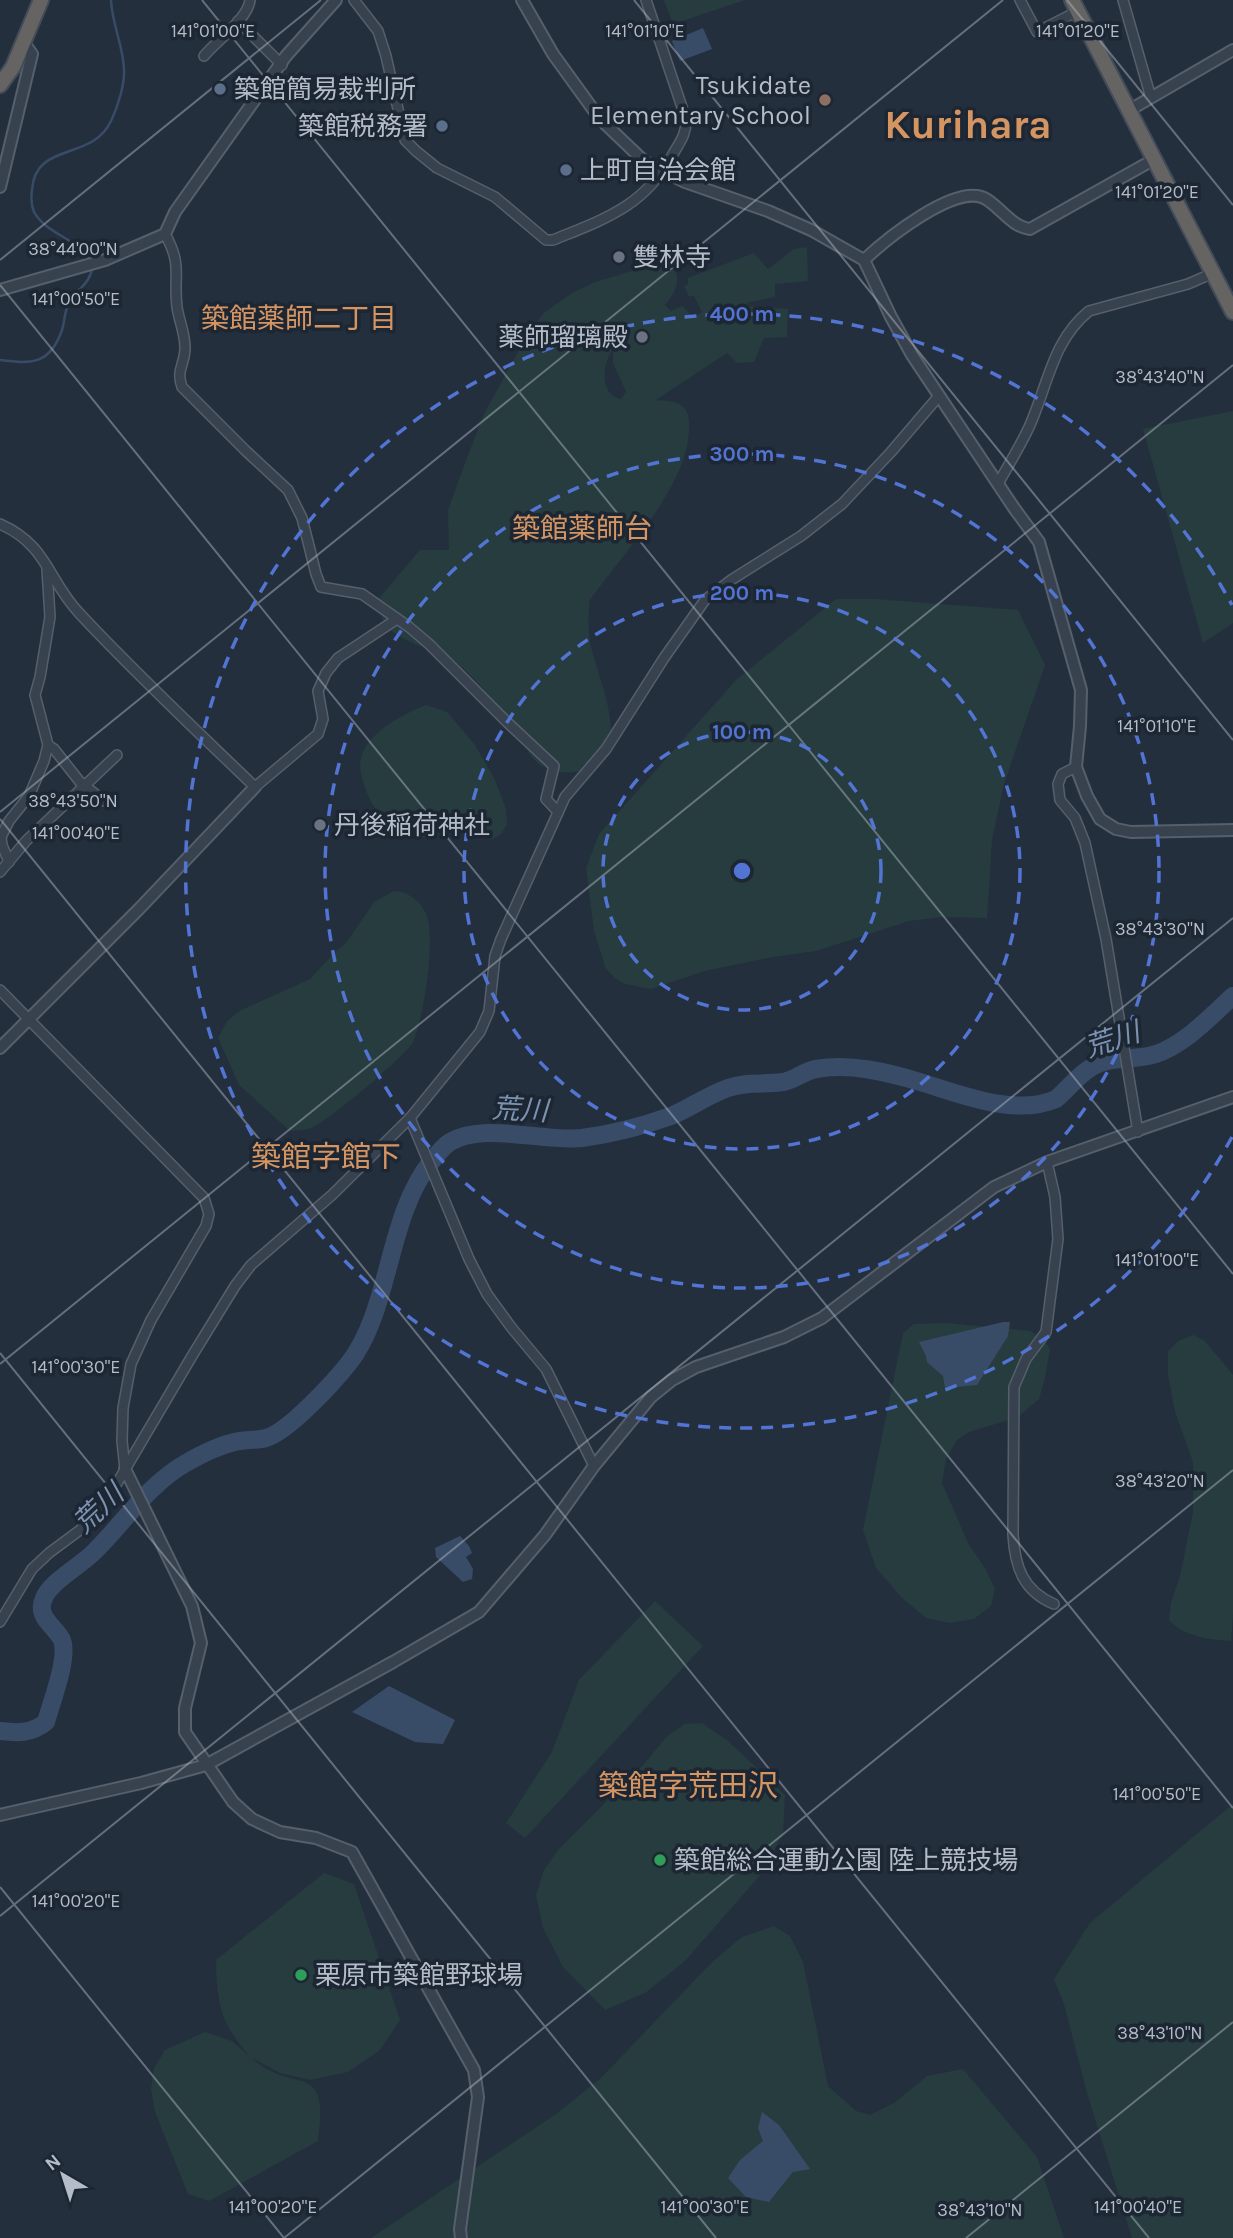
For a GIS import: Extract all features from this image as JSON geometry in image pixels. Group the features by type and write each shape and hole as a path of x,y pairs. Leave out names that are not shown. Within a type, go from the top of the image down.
{"highway":[{"path":"0,85 13,67 41,0"},
{"path":"1075,6 1233,312"}],"street":[{"path":"204,56 238,21 249,6 250,0"},
{"path":"0,290 97,262 165,234 175,212 286,56 337,0"},
{"path":"355,0 378,31 405,140 437,168 495,197 546,240 553,240 577,230 628,205 648,191 663,172 687,129 646,0"},
{"path":"522,0 560,64 600,119 645,162 685,182 768,211 811,230 863,260 891,317 938,397 1039,542 1081,690 1076,767 1087,796 1100,819 1116,829 1131,832 1233,830"},
{"path":"1020,0 1037,32 1075,6"},
{"path":"1123,0 1151,98"},
{"path":"238,21 282,65"},
{"path":"0,187 32,54 24,43"},
{"path":"1128,111 1233,50"},
{"path":"863,260 904,225 961,198 985,198 1018,225 1031,229 1153,160"},
{"path":"165,234 174,248 178,268 177,304 185,349 178,377 183,387 288,489 302,518 321,587 362,594 429,644 554,766 546,799 558,812"},
{"path":"999,482 1030,425 1056,352 1077,320 1089,310 1188,284 1213,273"},
{"path":"0,1622 32,1569 96,1515 120,1480 228,1297 251,1265 332,1195 410,1118 480,1032 489,1011 495,956 500,939 565,797 606,749 705,600 731,580 801,536 842,504 938,397"},
{"path":"0,524 17,531 38,551 77,611 255,787"},
{"path":"9,862 1,837 9,821 29,796 48,745 34,695 40,677 50,617 47,567"},
{"path":"0,1048 139,909 255,787 318,734 323,719 317,691 326,673 338,659 397,619"},
{"path":"48,745 85,786 104,801"},
{"path":"0,872 26,841 117,755"},
{"path":"1076,767 1062,774 1058,784 1060,800 1075,818 1085,842 1107,939 1138,1132"},
{"path":"0,990 204,1198 209,1214 206,1226 150,1320 131,1364 123,1408 125,1469 192,1605 201,1643 185,1709 185,1732 233,1802 253,1819 280,1832 316,1838 352,1852 465,2052 474,2070 478,2097 461,2238"},
{"path":"0,1815 141,1783 206,1765 479,1612 545,1535 594,1466 651,1397 672,1380 696,1367 784,1337 822,1318 994,1187 1047,1162 1233,1097"},
{"path":"410,1118 469,1259 511,1328 546,1369 594,1466"},
{"path":"1047,1162 1055,1197 1058,1239 1046,1332 1027,1359 1014,1387 1013,1535 1014,1554 1027,1584 1040,1598 1054,1604"}],"green space":[{"path":"664,0 745,0 673,24"},
{"path":"807,247 808,281 775,284 775,297 747,303 748,306 788,309 787,337 764,338 754,362 737,363 727,353 656,400 676,403 686,410 689,422 687,448 679,471 653,517 590,600 590,643 611,724 611,740 607,754 598,764 576,772 560,772 544,767 532,757 496,705 466,671 449,658 405,639 387,626 381,616 380,597 420,550 449,550 448,510 484,414 530,330 545,312 572,293 595,282 642,268 666,250 676,272 677,284 665,305 671,311 682,306 693,317 702,312 694,296 689,296 684,286 688,284 688,278 754,253 768,269 794,249","holes":["613,349 613,363 626,392 621,399 609,392 606,385 605,370"]},
{"path":"1233,411 1233,623 1203,643 1143,429"},
{"path":"836,599 875,599 1018,610 1045,665 1004,784 992,840 987,918 942,917 909,921 816,951 705,971 651,989 616,979 606,969 594,931 586,868 599,834 736,680"},
{"path":"426,705 447,712 475,745 495,780 506,809 507,824 501,834 493,839 461,833 411,838 403,836 390,827 370,800 360,769 365,749 378,732 407,713"},
{"path":"394,891 406,893 424,909 430,932 427,982 413,1042 382,1074 332,1114 311,1128 290,1131 239,1085 218,1038 227,1021 241,1010 310,979 346,943 374,902"},
{"path":"946,1323 1031,1331 1044,1340 1050,1349 1039,1399 1018,1417 969,1432 957,1440 946,1459 942,1483 969,1545 995,1589 991,1606 974,1619 950,1623 926,1618 902,1598 876,1568 863,1530 903,1333 914,1324"},
{"path":"1193,1335 1205,1341 1233,1375 1231,1641 1189,1633 1169,1620 1193,1512 1193,1462 1175,1412 1168,1375 1168,1351 1178,1341"},
{"path":"655,1601 703,1646 525,1838 506,1823 552,1752 579,1680"},
{"name":"築館総合運動公園 陸上競技場","path":"702,1723 727,1740 785,1795 783,1833 763,1872 684,1962 645,1993 605,2010 563,1967 543,1928 536,1895 544,1870 558,1850 645,1763 667,1736 685,1724"},
{"path":"1233,1804 1233,2238 1132,2238 1087,2093 1064,2004 1054,1979 1090,1923"},
{"path":"324,1873 354,1884 400,2020 380,2050 348,2072 310,2080 280,2073 252,2058 273,2072 307,2083 316,2091 320,2111 318,2141 209,2201 188,2194 155,2112 151,2089 154,2068 165,2050 205,2032 232,2041 251,2058 233,2035 223,2013 216,1960"},
{"path":"774,1926 790,1936 803,1962 828,2086 856,2111 870,2115 894,2103 927,2076 963,2069 1037,2157 1064,2238 371,2238 556,2114 601,2078 711,1963 742,1937"}],"water":[{"path":"703,28 712,49 680,61 672,41"},
{"path":"1010,1322 1008,1336 977,1385 945,1388 943,1376 927,1362 919,1342"},
{"path":"460,1536 472,1553 466,1557 473,1569 472,1579 463,1582 436,1557 435,1548"},
{"path":"389,1686 455,1720 443,1744 415,1742 352,1712"},
{"path":"762,2112 779,2125 810,2169 793,2172 769,2202 746,2197 728,2178 740,2160 763,2141 758,2128"}],"waterway":[{"path":"90,261 78,247 39,220 33,209 32,193 35,175 43,164 53,157 91,142 102,134 114,115 124,69 111,0"},
{"path":"0,360 38,360 52,350 62,330 69,303 89,278 92,267"},
{"name":"荒川","path":"0,1731 24,1732 46,1722 64,1648 62,1640 42,1611 44,1598 53,1585 95,1551 160,1481 197,1457 219,1447 275,1434 310,1405 349,1363 363,1341 373,1316 397,1235 417,1184 431,1162 450,1142 464,1136 496,1133 566,1139 605,1134 671,1116 735,1086 783,1082 812,1070 829,1067 882,1072 1005,1105 1040,1104 1056,1099 1099,1063 1148,1056 1177,1044 1233,996"}],"place":[{"name":"築館簡易裁判所","path":"220,89"},
{"name":"Tsukidate Elementary School","path":"825,100"},
{"name":"築館税務署","path":"442,126"},
{"name":"上町自治会館","path":"566,170"},
{"name":"雙林寺","path":"619,257"},
{"name":"薬師瑠璃殿","path":"642,337"},
{"name":"丹後稲荷神社","path":"320,825"},
{"name":"築館総合運動公園 陸上競技場","path":"660,1860"},
{"name":"栗原市築館野球場","path":"301,1975"}],"district":[{"name":"Kurihara","path":"968,124"},
{"name":"築館薬師二丁目","path":"299,318"},
{"name":"築館薬師台","path":"582,528"},
{"name":"築館字館下","path":"326,1157"},
{"name":"築館字荒田沢","path":"688,1786"}]}
